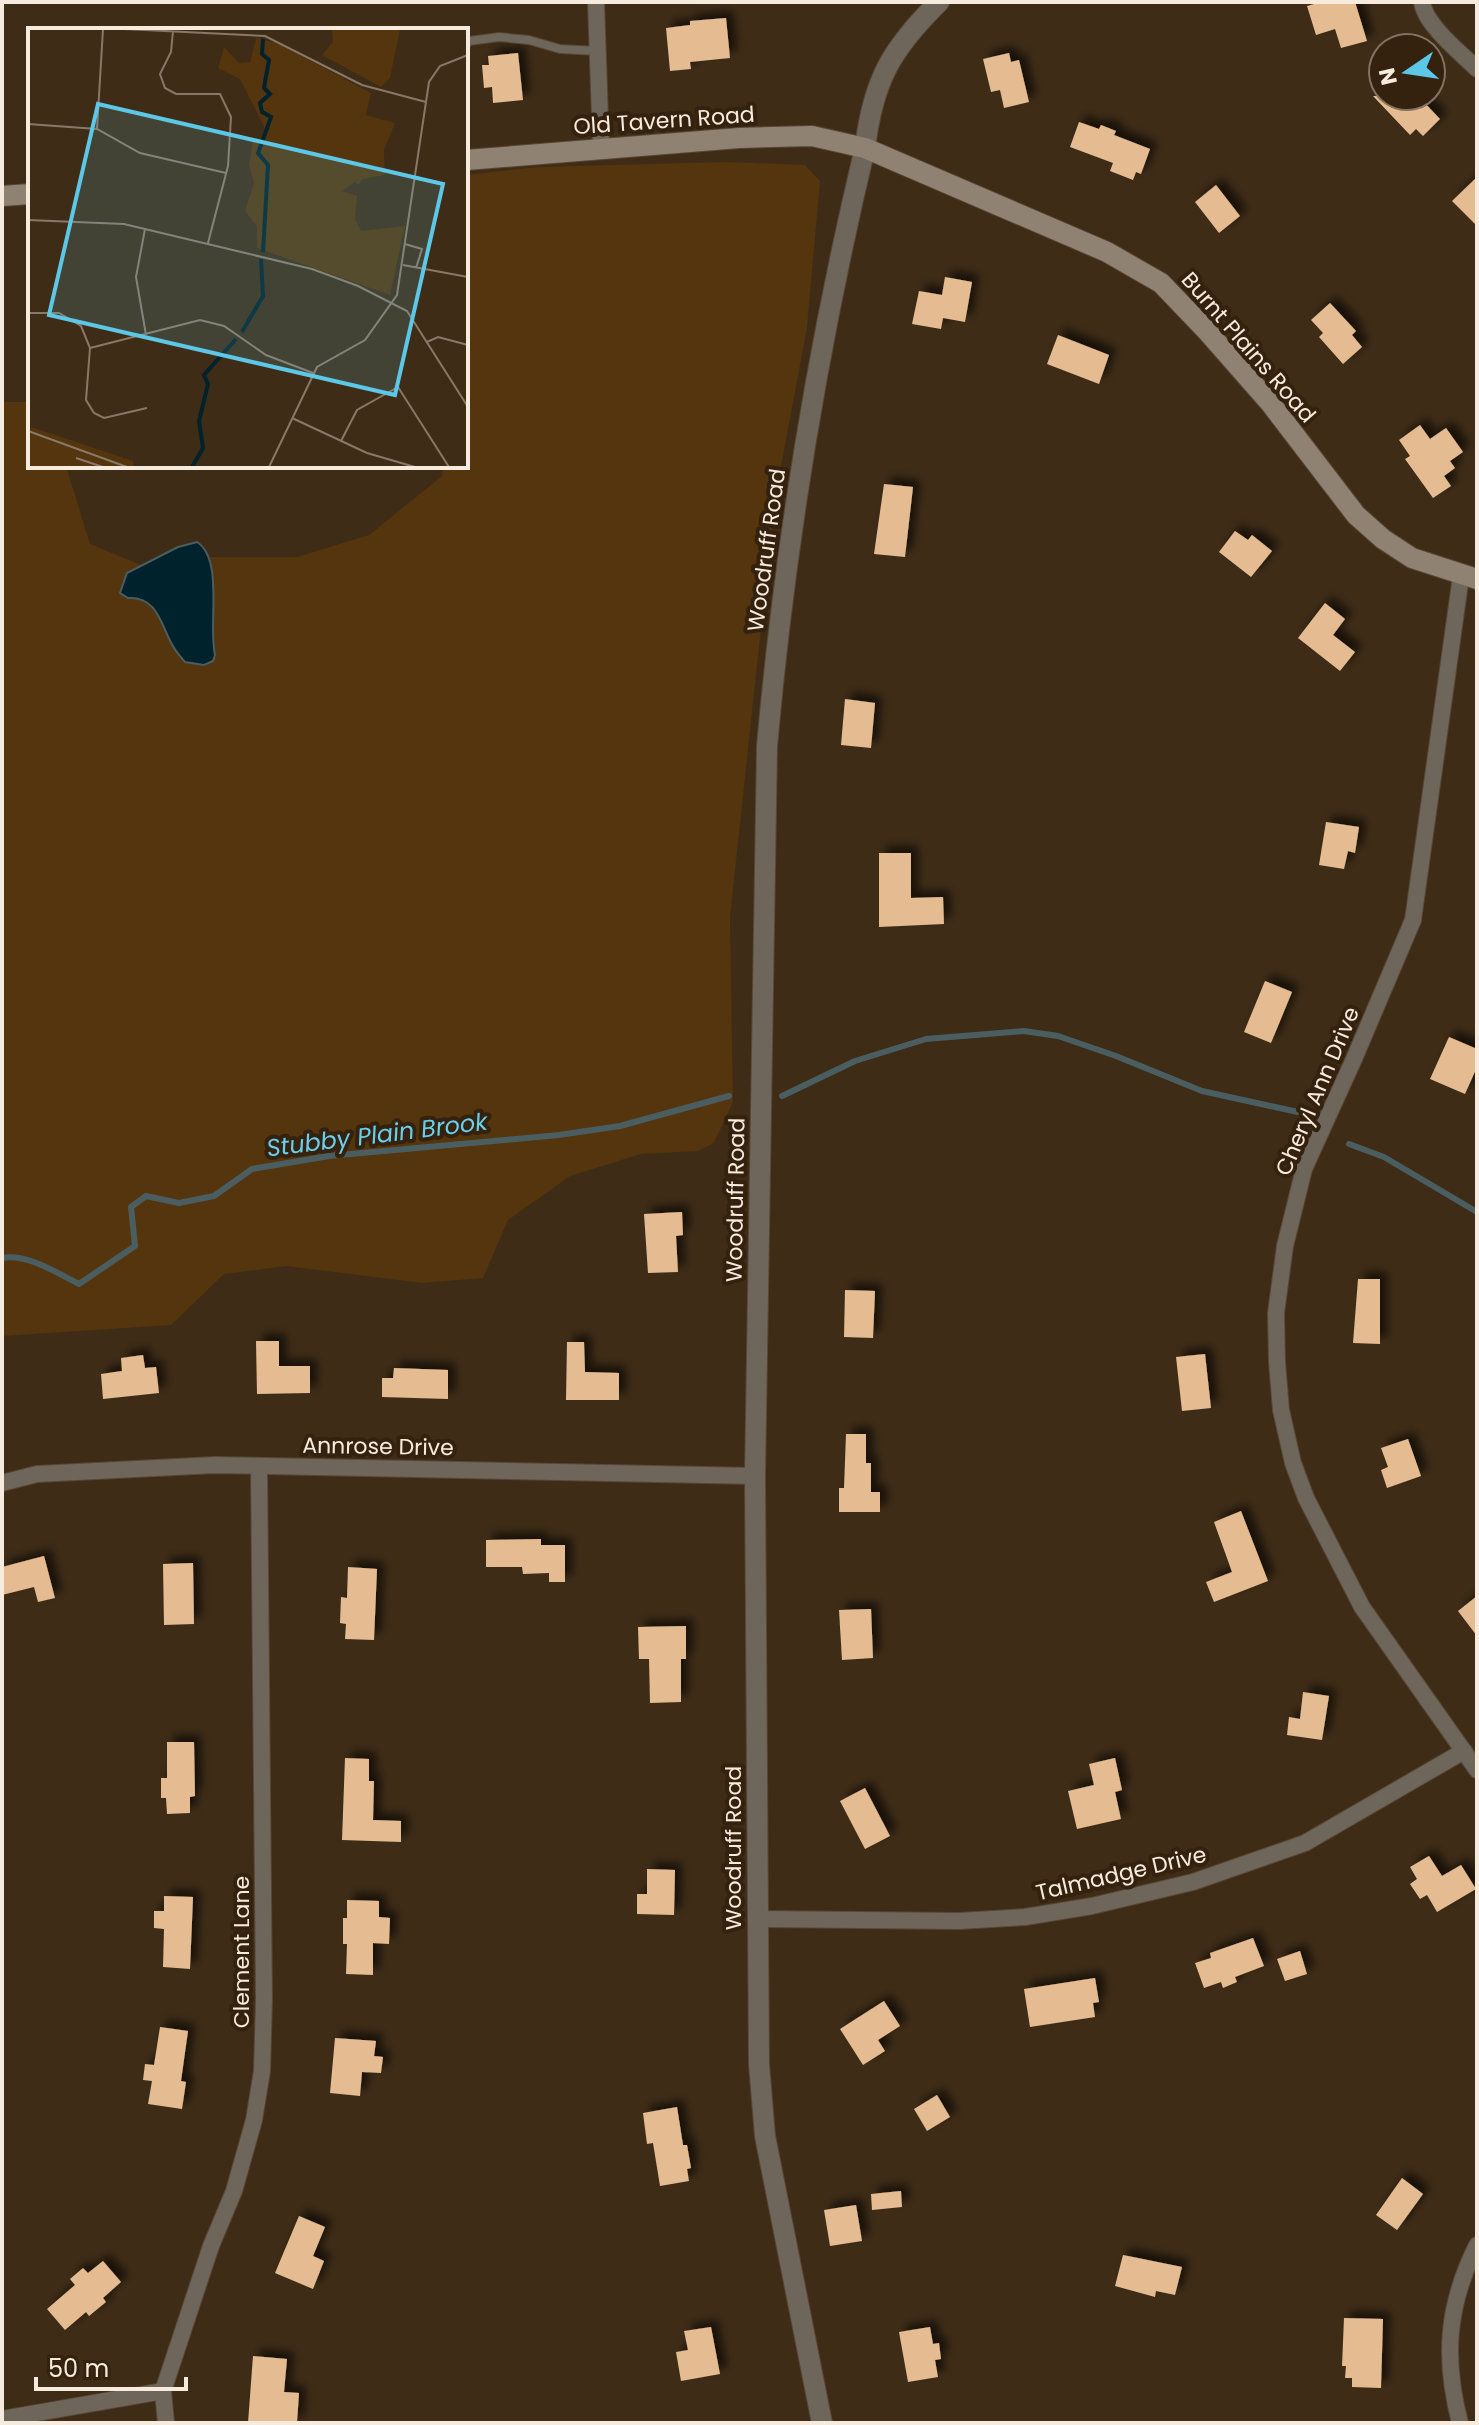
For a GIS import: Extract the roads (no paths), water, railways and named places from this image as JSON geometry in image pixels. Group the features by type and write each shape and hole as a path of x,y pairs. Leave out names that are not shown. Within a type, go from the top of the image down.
{"main road":[{"name":"Old Tavern Road","path":"468,160 601,147 812,136 865,148"},
{"name":"Burnt Plains Road","path":"865,148 1107,252 1161,283 1271,404 1356,515 1383,539 1412,558 1469,578"},
{"path":"2,196 28,194"}],"street":[{"path":"596,2 601,147"},
{"name":"Woodruff Road","path":"822,2423 765,2136 759,2064 755,1476 767,746 778,626 810,413 865,148 870,110 879,84 902,43 939,2"},
{"path":"1422,2 1423,10 1432,24 1477,69"},
{"name":"Cheryl Ann Drive","path":"1469,578 1413,920 1304,1169 1285,1246 1276,1325 1281,1410 1293,1463 1306,1498 1362,1607 1477,1770"},
{"name":"Annrose Drive","path":"2,1483 37,1474 215,1465 755,1476"},
{"name":"Clement Lane","path":"166,2423 163,2391 211,2246 234,2191 254,2120 262,2071 259,1466"},
{"name":"Talmadge Drive","path":"757,1919 959,1921 1025,1917 1092,1906 1193,1882 1305,1843 1464,1751"},
{"path":"1460,2423 1449,2361 1451,2321 1457,2290 1477,2245"},
{"path":"2,2419 163,2391"}],"lane":[{"path":"468,42 499,37 529,40 560,49 599,51"}],"water":[{"path":"197,542 210,563 214,594 215,655 213,661 204,665 185,662 152,607 120,593 127,573 178,547"}],"waterway":[{"name":"Stubby Plain Brook","path":"782,1096 855,1061 926,1039 1024,1031 1058,1036 1202,1091 1298,1112"},
{"name":"Stubby Plain Brook","path":"2,1258 32,1261 79,1284 135,1246 131,1207 146,1196 179,1203 214,1196 252,1169 329,1156 559,1135 620,1126 729,1096"},
{"name":"Stubby Plain Brook","path":"1349,1144 1384,1157 1477,1212"}]}
